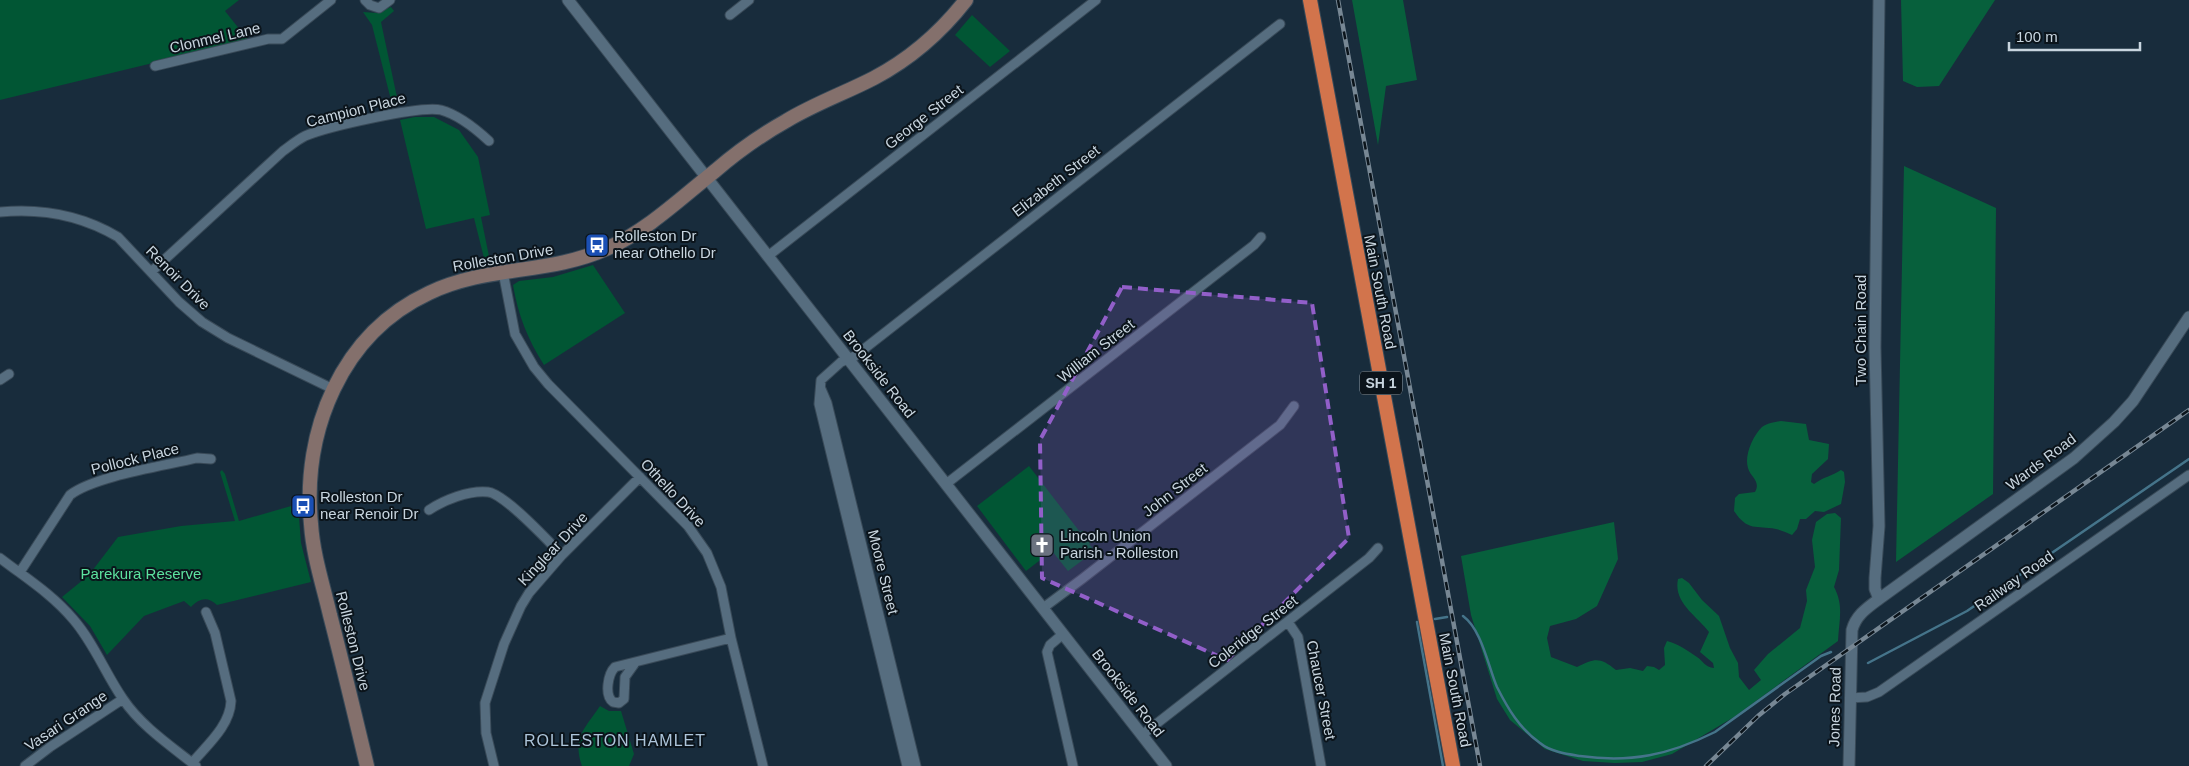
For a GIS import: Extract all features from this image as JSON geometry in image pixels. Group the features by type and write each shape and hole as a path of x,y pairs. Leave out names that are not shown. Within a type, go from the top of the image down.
{"highway":[{"name":"Main South Road","path":"1310,0 1453,766"}],"main road":[{"name":"Rolleston Drive","path":"368,766 318,564 311,527 310,490 316,440 323,412 345,367 362,344 381,325 406,306 428,293 460,281 503,272 557,265 607,249 642,228 743,149 782,123 871,79 903,60 934,36 966,0"}],"street":[{"name":"Clonmel Lane","path":"154,66 267,40 282,39 331,0"},
{"path":"366,0 370,5 379,8 390,0"},
{"name":"Brookside Road","path":"568,0 1166,766"},
{"path":"730,15 749,0"},
{"name":"George Street","path":"768,256 1096,0"},
{"name":"Two Chain Road","path":"1879,0 1875,348 1879,526 1875,589 1880,599"},
{"name":"Elizabeth Street","path":"848,359 855,356 1280,24"},
{"name":"Campion Place","path":"151,272 283,151 306,136 396,113 426,108 441,110 454,115 489,141"},
{"name":"Renoir Drive","path":"0,212 43,211 85,220 118,237 190,313 216,331 333,389"},
{"name":"William Street","path":"946,484 1254,245 1261,237"},
{"name":"Othello Drive","path":"503,272 514,334 534,367 548,384 688,526 707,553 721,587 731,638 763,766"},
{"name":"Wards Road","path":"1880,599 2074,458 2094,441 2133,401 2189,317"},
{"path":"819,386 823,378 848,359"},
{"path":"0,380 9,374"},
{"name":"Moore Street","path":"819,386 819,404 907,766"},
{"name":"Moore Street","path":"819,386 827,403 916,766"},
{"name":"John Street","path":"1043,608 1082,580 1280,425 1294,406"},
{"name":"Pollock Place","path":"20,572 70,495 78,489 103,480 197,458 211,459"},
{"name":"Railway Road","path":"1850,698 1867,697 1879,692 2189,475"},
{"name":"Kinglear Drive","path":"494,766 486,734 485,703 491,680 521,606 529,592 562,555 640,477"},
{"path":"429,510 440,502 468,494 489,492 509,504 562,555"},
{"name":"Coleridge Street","path":"1142,735 1369,558 1378,548"},
{"path":"0,558 52,597 74,619 100,656 123,699 147,725 194,764 218,732 231,710 231,701 215,633 206,612"},
{"name":"Jones Road","path":"1849,766 1850,648 1852,630 1856,619 1862,612 1880,599"},
{"name":"Chaucer Street","path":"1288,622 1298,637 1321,766"},
{"path":"1063,634 1050,645 1047,652 1073,766"},
{"path":"635,663 625,677 624,700 619,703 611,701 608,694 612,671 619,665 635,663 731,638"},
{"name":"Vasari Grange","path":"25,766 50,747 123,699"}],"highlighted area":[{"path":"1122,287 1312,303 1349,538 1227,660 1042,578 1040,440"}],"green space":[{"path":"0,0 239,0 225,11 248,40 0,100"},
{"path":"1352,0 1403,0 1417,80 1386,86 1378,145"},
{"path":"1901,0 1995,0 1939,86 1917,87 1903,81"},
{"path":"391,7 394,11 381,22 398,102 392,104 372,25 363,12 377,13"},
{"path":"972,15 1010,51 990,67 955,35"},
{"path":"415,117 434,117 459,130 478,157 490,215 481,217 490,261 485,262 474,218 426,229 400,120"},
{"path":"1904,166 1996,208 1993,494 1896,562"},
{"path":"593,265 625,313 544,365 524,327 513,285 519,281 553,277"},
{"path":"1781,421 1806,424 1809,440 1829,444 1828,459 1812,474 1811,482 1814,484 1841,470 1844,472 1845,482 1841,504 1824,512 1815,511 1806,519 1800,519 1797,529 1792,535 1776,529 1748,525 1734,511 1735,498 1739,494 1755,492 1757,488 1747,463 1748,452 1755,435 1762,427"},
{"path":"1029,466 1080,532 1082,530 1092,542 1089,544 1095,551 1068,571 1052,551 1026,571 977,506"},
{"name":"Parekura Reserve","path":"222,470 225,474 239,521 298,504 301,543 311,582 217,605 210,600 204,599 191,607 184,601 144,616 107,655 90,626 62,597 89,575 118,537 181,526 235,521 220,472"},
{"path":"1835,513 1841,518 1839,570 1834,587 1840,607 1838,641 1734,717 1672,754 1642,762 1583,761 1545,749 1510,720 1497,699 1471,615 1461,556 1614,522 1618,559 1597,606 1576,619 1550,626 1547,638 1551,657 1577,667 1597,660 1606,663 1616,670 1630,668 1643,671 1647,666 1659,670 1665,665 1664,648 1667,641 1714,668 1713,663 1700,652 1709,632 1682,602 1679,595 1677,588 1678,579 1682,578 1689,583 1702,600 1719,616 1730,648 1738,663 1739,677 1749,690 1761,680 1754,670 1768,654 1800,628 1807,601 1806,590 1815,567 1812,540 1816,522 1827,514"},
{"path":"600,706 609,711 621,711 634,754 629,766 582,766 578,748 579,741 585,727"}],"waterway":[{"path":"1868,663 1967,611 2189,459"},
{"path":"1463,616 1470,622 1480,639 1501,695 1510,711 1526,731 1544,746 1554,751 1599,758 1633,758 1666,752 1698,740 1715,732 1821,656 1831,652"},
{"path":"1435,619 1447,617"},
{"path":"1417,622 1443,766"}],"railway":[{"path":"1338,0 1480,766"},
{"path":"1706,766 1758,716 1785,694 2189,410"}],"place":[{"name":"Rolleston Dr near Othello Dr","path":"597,245"},
{"name":"Rolleston Dr near Renoir Dr","path":"303,506"},
{"name":"Lincoln Union Parish - Rolleston","path":"1042,545"}],"district":[{"name":"ROLLESTON HAMLET","path":"615,740"}]}
